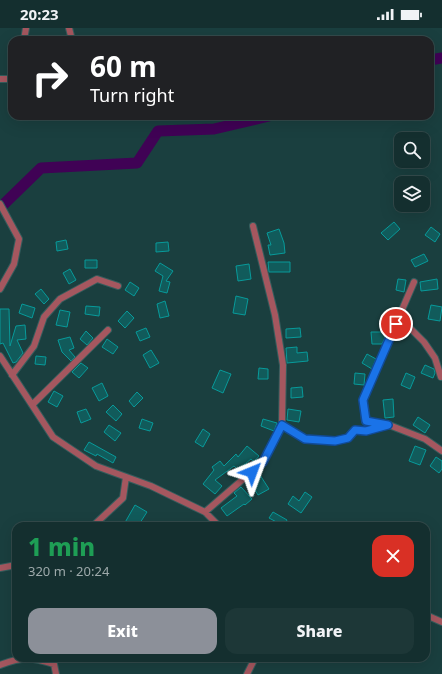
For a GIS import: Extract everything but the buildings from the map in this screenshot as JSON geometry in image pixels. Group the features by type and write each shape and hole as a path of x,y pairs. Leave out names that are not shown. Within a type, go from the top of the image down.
{"street":[{"path":"0,204 19,240 14,264 0,289"},
{"path":"204,512 263,462 282,425 283,365 275,315 253,226"},
{"path":"12,375 34,346 44,317 60,300 96,279 118,286"},
{"path":"414,282 363,400 366,421 388,425 426,439 442,451"},
{"path":"396,324 409,327 424,342 435,358 441,377"},
{"path":"32,405 108,330"},
{"path":"0,356 53,437 96,466 151,486 204,512 215,522"},
{"path":"282,425 305,439 335,441 348,438 355,430 366,431 388,425"},
{"path":"96,522 123,498 126,477"},
{"path":"0,568 12,566"},
{"path":"430,617 442,622"},
{"path":"0,665 12,660"},
{"path":"48,662 54,664 56,674"},
{"path":"247,674 253,662"}],"waterway":[{"path":"434,59 442,58"},
{"path":"4,204 41,168 137,163 158,131 214,129 252,120"}],"route":[{"path":"252,472 263,462 282,425 305,439 335,441 348,438 355,430 366,431 388,425 366,421 363,400 396,324"}]}
